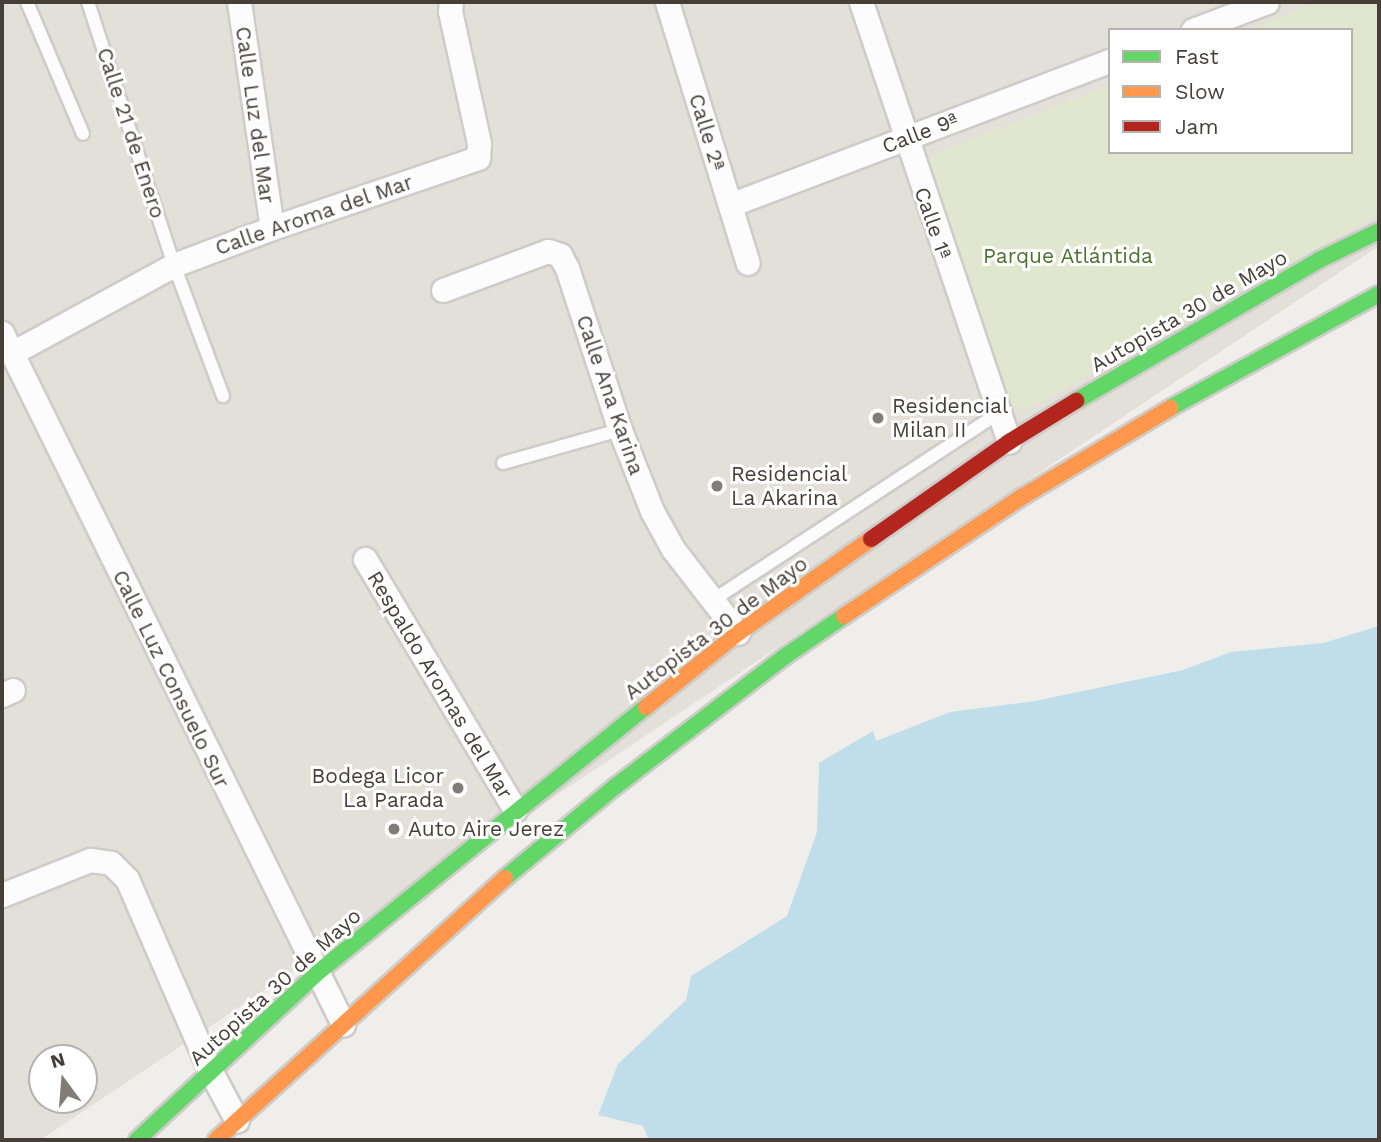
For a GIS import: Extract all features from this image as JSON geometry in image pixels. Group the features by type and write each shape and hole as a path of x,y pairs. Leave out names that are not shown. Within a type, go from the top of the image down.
{"highway":[{"name":"Autopista 30 de Mayo","path":"137,1140 316,974 738,633 1009,442 1136,364 1320,260 1379,232"},
{"path":"216,1140 461,915 616,786 787,655 1034,490 1202,388 1379,294"}],"street":[{"name":"Calle Luz del Mar","path":"239,2 272,228"},
{"name":"Calle Aroma del Mar","path":"7,343 174,265 272,228 478,158 479,143 450,11 451,2"},
{"name":"Calle 2ª","path":"667,2 748,263"},
{"name":"Calle 1ª","path":"861,2 904,139 1009,442"},
{"path":"1198,28 1268,2"},
{"name":"Calle 9ª","path":"730,205 1108,62"},
{"name":"Calle Ana Karina","path":"443,290 548,251 560,255 568,268 620,430 652,512 673,549 738,633"},
{"name":"Calle Luz Consuelo Sur","path":"7,343 343,1024"},
{"name":"Respaldo Aromas del Mar","path":"365,559 516,810"},
{"path":"2,895 90,860 111,863 127,879 211,1072 237,1121"}],"lane":[{"path":"27,2 83,134"},
{"name":"Calle 21 de Enero","path":"88,2 174,265 223,396"},
{"path":"713,600 999,413"},
{"path":"503,463 620,430"}],"shaded area":[{"path":"2,2 1379,2 1379,246 98,1101 98,1044 28,1044 28,1114 79,1114 40,1140 2,1140"}],"green space":[{"name":"Parque Atlántida","path":"1319,2 1379,2 1379,214 1029,408 1010,409 1000,399 923,169 928,161 936,153 1108,86 1108,154 1353,154 1353,28 1253,28"}],"water":[{"path":"1379,626 1379,1140 649,1140 643,1126 598,1115 618,1064 686,1000 691,976 787,916 817,832 819,763 873,731 876,741 950,712 1035,701 1183,670 1231,652 1323,643"}],"traffic: fast":[{"path":"1076,401 1319,260 1379,231"},
{"path":"1170,408 1379,294"},
{"path":"505,878 616,786 787,655 844,616"},
{"path":"137,1140 316,974 646,707"}],"traffic: slow":[{"path":"844,616 1022,497 1170,408"},
{"path":"646,707 738,633 871,539"},
{"path":"216,1140 505,878"}],"traffic: jam":[{"path":"871,539 1009,442 1076,401"}],"place":[{"name":"Residencial Milan II","path":"878,418"},
{"name":"Residencial La Akarina","path":"717,486"},
{"name":"Bodega Licor La Parada","path":"458,788"},
{"name":"Auto Aire Jerez","path":"394,829"}]}
